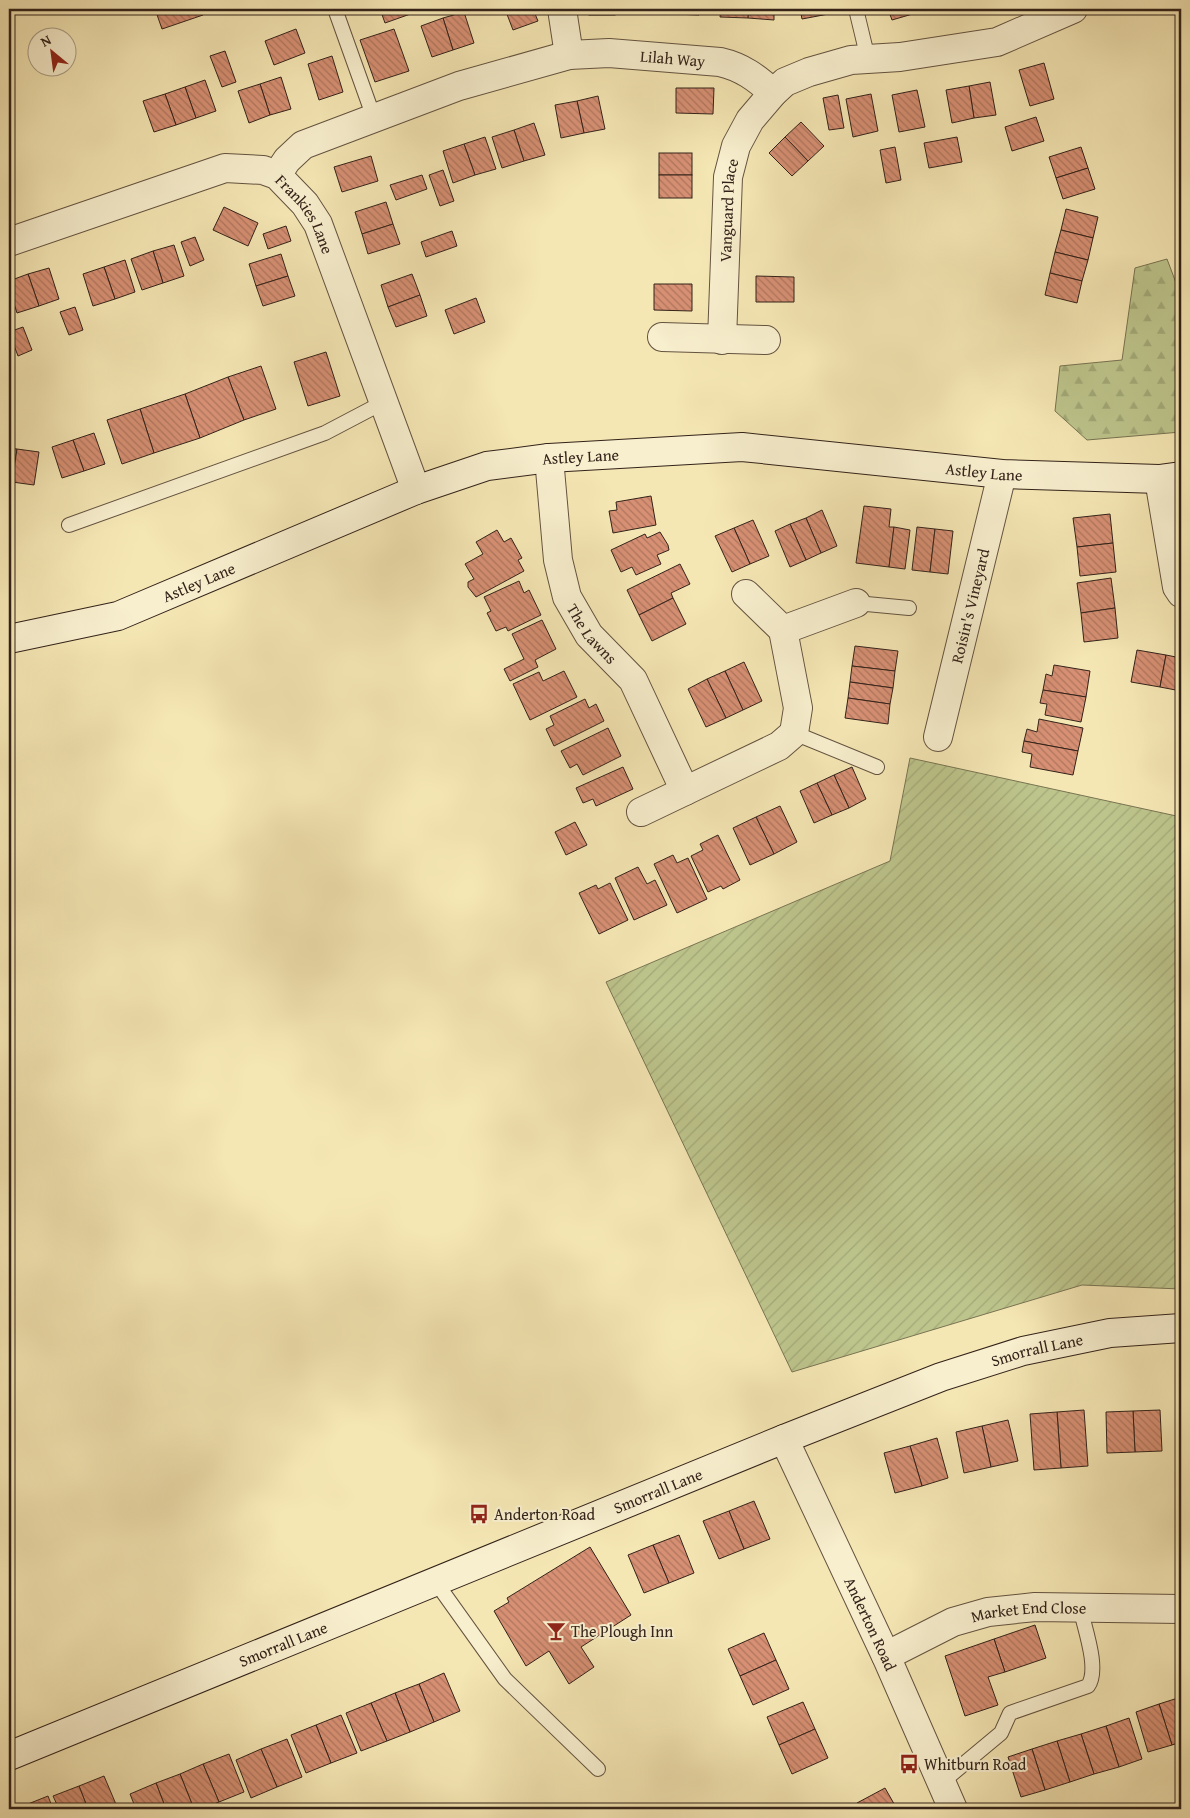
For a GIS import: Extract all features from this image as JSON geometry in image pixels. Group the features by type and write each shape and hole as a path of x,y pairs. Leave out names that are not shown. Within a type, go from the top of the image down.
{"street":[{"path":"562,9 569,55"},
{"path":"774,93 785,82 809,72 850,60 900,57 997,42 1073,9"},
{"name":"Lilah Way","path":"277,175 287,160 302,145 459,86 569,55 609,53 720,62 737,66 774,93"},
{"name":"Vanguard Place","path":"722,340 728,178 736,146 750,120 774,93"},
{"name":"Frankies Lane","path":"11,233 225,168 263,170 277,175 305,204 318,224 416,490"},
{"path":"662,337 766,340"},
{"name":"Astley Lane","path":"9,639 118,616 416,490 487,466 549,458 742,447 1002,474 1170,477"},
{"name":"The Lawns","path":"549,458 558,560 567,596 589,635 633,680 686,791"},
{"name":"Roisin's Vineyard","path":"938,738 1002,474"},
{"path":"1170,477 1177,588 1181,593"},
{"path":"641,812 779,746 794,733 798,708 782,630 746,594"},
{"path":"782,630 856,603"},
{"name":"Smorrall Lane","path":"9,1756 940,1377 1023,1350 1110,1333 1181,1328"},
{"name":"Anderton Road","path":"784,1439 886,1656 952,1809"},
{"name":"Market End Close","path":"886,1656 953,1622 988,1612 1035,1607 1181,1608"}],"lane":[{"path":"335,9 374,118"},
{"path":"856,9 868,59"},
{"path":"69,525 325,434 384,402"},
{"path":"856,603 909,608"},
{"path":"794,733 877,767"},
{"path":"436,1581 505,1679 598,1768"},
{"path":"941,1783 1001,1733 1010,1714 1088,1686 1091,1681 1093,1667 1080,1608"}],"green space":[{"path":"1167,259 1181,296 1181,432 1087,440 1055,411 1060,366 1122,360 1135,268"},
{"path":"910,758 1181,817 1181,1289 1082,1285 792,1372 606,982 890,861"}],"building":[{"path":"155,9 201,9 203,15 162,29"},
{"path":"380,9 415,9 416,12 385,23"},
{"path":"505,9 533,9 538,21 513,30"},
{"path":"589,9 615,9 615,15 589,15"},
{"path":"647,9 674,9 674,14 647,12"},
{"path":"674,9 699,9 699,15 674,14"},
{"path":"721,9 749,9 748,18 720,17"},
{"path":"749,9 774,9 774,20 748,18"},
{"path":"800,9 838,9 839,12 802,19"},
{"path":"888,9 915,9 916,13 892,20"},
{"path":"464,12 474,43 453,50 443,18"},
{"path":"443,18 453,50 432,57 421,26"},
{"path":"296,29 305,53 274,65 265,41"},
{"path":"394,29 409,71 375,82 360,40"},
{"path":"225,51 236,82 222,87 210,56"},
{"path":"332,56 343,92 319,100 308,64"},
{"path":"1044,63 1054,99 1030,106 1019,70"},
{"path":"281,77 291,109 270,115 260,84"},
{"path":"205,80 216,111 196,118 185,87"},
{"path":"990,82 996,115 974,118 969,86"},
{"path":"260,84 270,115 249,123 238,91"},
{"path":"969,86 974,118 952,123 946,90"},
{"path":"185,87 196,118 176,125 165,94"},
{"path":"676,88 714,88 713,114 676,113"},
{"path":"917,90 925,127 899,132 892,95"},
{"path":"165,94 176,125 154,132 143,101"},
{"path":"871,94 878,131 853,137 846,99"},
{"path":"838,95 844,128 829,130 823,98"},
{"path":"598,96 605,129 584,133 577,101"},
{"path":"577,101 584,133 561,138 555,105"},
{"path":"1036,117 1044,141 1012,151 1005,127"},
{"path":"801,122 824,146 808,161 785,137"},
{"path":"534,123 545,155 524,161 514,130"},
{"path":"514,130 524,161 502,168 492,137"},
{"path":"485,137 496,169 475,175 464,144"},
{"path":"785,137 808,161 792,176 769,153"},
{"path":"957,137 962,162 929,168 924,143"},
{"path":"464,144 475,175 453,183 443,151"},
{"path":"895,147 901,180 886,183 880,150"},
{"path":"1081,147 1088,168 1056,178 1049,157"},
{"path":"659,153 692,153 692,175 659,175"},
{"path":"371,156 378,181 342,192 334,167"},
{"path":"1088,168 1095,189 1063,199 1056,178"},
{"path":"443,170 454,201 440,206 429,175"},
{"path":"422,175 427,189 396,200 390,185"},
{"path":"659,175 692,175 692,198 659,198"},
{"path":"386,202 393,224 362,234 355,212"},
{"path":"224,207 258,223 248,246 213,230"},
{"path":"1066,209 1098,217 1093,238 1061,230"},
{"path":"393,224 400,244 368,254 362,234"},
{"path":"286,226 291,241 268,249 263,234"},
{"path":"1061,230 1093,238 1088,260 1055,252"},
{"path":"452,231 457,246 426,257 421,242"},
{"path":"195,237 204,260 190,266 181,242"},
{"path":"174,245 184,276 163,283 153,251"},
{"path":"153,251 163,283 142,290 131,259"},
{"path":"1055,252 1088,260 1082,281 1050,273"},
{"path":"281,254 288,276 256,286 249,264"},
{"path":"125,260 135,292 115,299 104,267"},
{"path":"104,267 115,299 93,306 83,274"},
{"path":"49,268 59,299 39,306 28,274"},
{"path":"1050,273 1082,281 1077,303 1045,295"},
{"path":"28,274 39,306 17,313 9,288 9,281"},
{"path":"412,274 420,295 388,307 381,285"},
{"path":"288,276 295,296 263,306 256,286"},
{"path":"756,276 794,277 794,302 756,302"},
{"path":"654,284 692,284 692,311 654,310"},
{"path":"420,295 427,316 396,327 388,307"},
{"path":"476,298 485,322 454,334 445,310"},
{"path":"75,307 83,330 69,335 60,312"},
{"path":"23,327 32,350 18,356 9,332"},
{"path":"326,352 340,396 308,406 294,362"},
{"path":"261,366 276,409 244,420 228,377"},
{"path":"228,377 244,420 200,438 185,394"},
{"path":"185,394 200,438 154,453 140,409"},
{"path":"140,409 154,453 122,464 107,420"},
{"path":"94,433 105,464 84,471 73,440"},
{"path":"73,440 84,471 62,478 52,447"},
{"path":"9,448 17,449 12,482 9,482"},
{"path":"17,449 39,452 34,485 12,482"},
{"path":"651,496 656,525 613,533 609,511 617,510 616,502"},
{"path":"864,506 891,509 889,527 894,527 889,567 856,563"},
{"path":"822,510 837,546 821,553 806,518"},
{"path":"1110,514 1113,543 1077,547 1073,518"},
{"path":"806,518 821,553 806,560 790,524"},
{"path":"753,520 769,556 750,564 734,528"},
{"path":"790,524 806,560 790,567 775,531"},
{"path":"894,527 910,530 905,569 889,567"},
{"path":"917,527 935,529 930,572 912,570"},
{"path":"734,528 750,564 732,572 715,536"},
{"path":"935,529 953,531 948,574 930,572"},
{"path":"497,530 504,542 511,538 522,558 518,560 524,571 476,597 468,587 468,582 474,579 465,564 483,554 476,542"},
{"path":"660,532 669,550 657,555 661,564 636,575 632,567 621,572 611,550 645,534 647,538"},
{"path":"1113,543 1116,572 1080,576 1077,547"},
{"path":"680,564 690,584 671,593 673,598 639,615 627,590"},
{"path":"1111,578 1115,608 1081,613 1077,583"},
{"path":"519,581 524,593 529,590 541,615 508,631 506,627 496,631 487,613 491,611 484,597"},
{"path":"673,598 686,624 652,641 639,615"},
{"path":"1115,608 1118,638 1084,642 1081,613"},
{"path":"542,620 556,649 535,660 538,667 510,681 504,669 524,659 512,634"},
{"path":"855,646 898,651 895,671 852,666"},
{"path":"1137,650 1166,655 1160,687 1131,682"},
{"path":"1166,655 1181,658 1181,691 1160,687"},
{"path":"744,662 762,701 743,710 725,671"},
{"path":"1054,665 1090,671 1086,697 1043,690 1046,674 1052,676"},
{"path":"852,666 895,671 893,688 850,682"},
{"path":"564,671 577,697 530,720 513,684 539,672 543,681"},
{"path":"725,671 743,710 726,718 707,679"},
{"path":"707,679 726,718 706,727 688,689"},
{"path":"850,682 893,688 890,704 848,698"},
{"path":"1043,690 1086,697 1081,722 1045,715 1047,704 1040,703"},
{"path":"848,698 890,704 888,724 845,718"},
{"path":"585,699 589,708 596,704 604,721 554,746 546,729 554,725 550,716"},
{"path":"1039,719 1083,728 1078,751 1024,741 1027,729 1037,732"},
{"path":"608,728 621,756 583,775 577,764 570,768 561,751"},
{"path":"1024,741 1078,751 1073,775 1030,767 1032,754 1022,752"},
{"path":"623,767 633,789 596,806 593,799 583,803 576,788"},
{"path":"852,767 866,799 849,808 834,775"},
{"path":"834,775 849,808 832,815 817,783"},
{"path":"817,783 832,815 814,823 800,791"},
{"path":"780,806 797,842 774,854 756,817"},
{"path":"756,817 774,854 750,865 733,828"},
{"path":"575,822 587,845 566,855 555,832"},
{"path":"718,835 740,880 723,889 721,886 708,892 691,856 703,850 700,844"},
{"path":"673,855 677,863 688,858 707,899 677,913 654,864"},
{"path":"638,867 647,884 655,880 667,905 634,920 615,878"},
{"path":"610,883 628,920 599,934 579,893 596,885 598,889"},
{"path":"1177,1407 1181,1407 1181,1448 1178,1448"},
{"path":"1084,1410 1088,1466 1061,1468 1057,1412"},
{"path":"1160,1410 1162,1451 1135,1452 1133,1411"},
{"path":"1133,1411 1135,1452 1107,1453 1106,1412"},
{"path":"1057,1412 1061,1468 1034,1470 1030,1414"},
{"path":"1008,1420 1018,1461 991,1467 982,1426"},
{"path":"982,1426 991,1467 964,1473 956,1432"},
{"path":"937,1438 948,1478 922,1486 910,1446"},
{"path":"910,1446 922,1486 895,1493 884,1453"},
{"path":"754,1501 770,1539 744,1549 729,1511"},
{"path":"729,1511 744,1549 719,1559 703,1521"},
{"path":"679,1535 694,1573 669,1583 653,1545"},
{"path":"653,1545 669,1583 644,1593 628,1555"},
{"name":"The Plough Inn","path":"590,1547 631,1615 581,1647 594,1667 569,1684 549,1651 526,1666 494,1611 509,1602 507,1598"},
{"path":"1035,1625 1046,1658 1005,1672 994,1639"},
{"path":"764,1633 776,1660 740,1676 728,1649"},
{"path":"994,1639 1005,1672 988,1677 998,1705 965,1716 945,1656"},
{"path":"776,1660 789,1689 753,1705 740,1676"},
{"path":"444,1673 460,1711 434,1722 419,1684"},
{"path":"419,1684 434,1722 410,1732 395,1693"},
{"path":"395,1693 410,1732 387,1741 371,1703"},
{"path":"1181,1697 1181,1742 1172,1745 1159,1704"},
{"path":"803,1702 815,1729 779,1745 767,1717"},
{"path":"371,1703 387,1741 361,1751 346,1713"},
{"path":"1159,1704 1172,1745 1148,1752 1136,1712"},
{"path":"341,1715 357,1753 331,1763 316,1725"},
{"path":"1129,1718 1142,1759 1119,1767 1106,1726"},
{"path":"316,1725 331,1763 306,1773 291,1735"},
{"path":"1106,1726 1119,1767 1094,1774 1081,1734"},
{"path":"815,1729 828,1758 792,1774 779,1745"},
{"path":"1081,1734 1094,1774 1070,1782 1057,1741"},
{"path":"287,1739 302,1777 277,1787 261,1749"},
{"path":"1057,1741 1070,1782 1045,1790 1032,1749"},
{"path":"261,1749 277,1787 251,1798 236,1760"},
{"path":"1032,1749 1045,1790 1021,1797 1008,1757"},
{"path":"229,1754 244,1792 219,1802 203,1764"},
{"path":"203,1764 219,1802 201,1809 194,1809 180,1774"},
{"path":"180,1774 194,1809 166,1809 156,1783"},
{"path":"104,1776 118,1809 88,1809 79,1786"},
{"path":"156,1783 166,1809 136,1809 130,1794"},
{"path":"79,1786 88,1809 59,1809 53,1796"},
{"path":"885,1788 897,1809 860,1809 857,1803"},
{"path":"48,1796 53,1809 24,1809 23,1806"}],"place":[{"name":"Anderton Road","path":"479,1514"},
{"name":"The Plough Inn","path":"556,1631"},
{"name":"Whitburn Road","path":"909,1764"}]}
